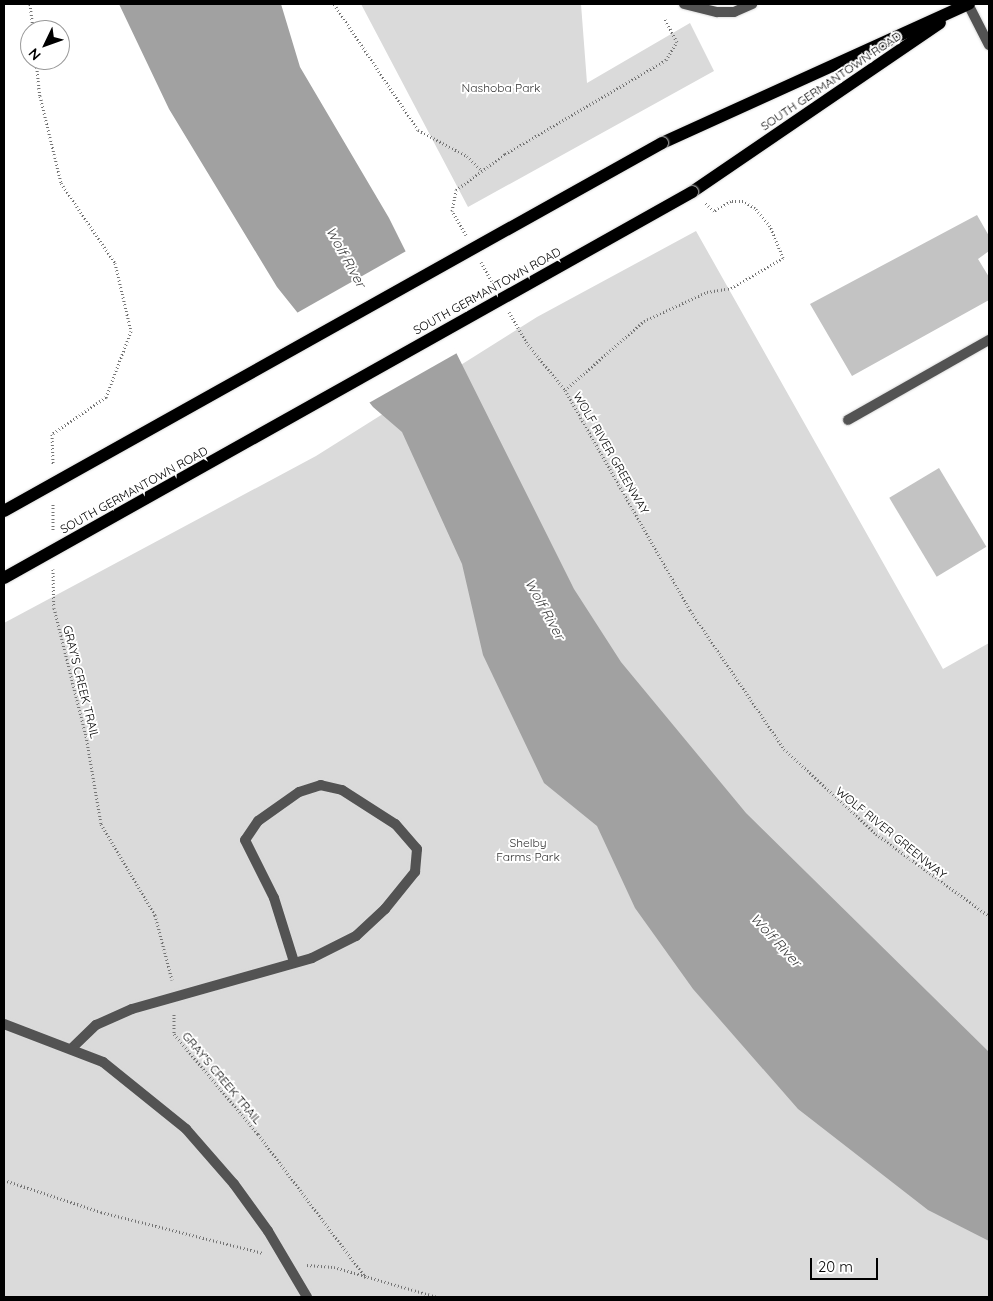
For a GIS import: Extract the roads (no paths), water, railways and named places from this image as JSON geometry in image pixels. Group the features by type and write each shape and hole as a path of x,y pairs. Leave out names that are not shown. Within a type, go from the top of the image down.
{"main road":[{"name":"SOUTH GERMANTOWN ROAD","path":"4,511 662,143 968,4"},
{"name":"SOUTH GERMANTOWN ROAD","path":"4,578 692,192 968,4"}],"street":[{"path":"684,4 717,12 734,12 752,4"},
{"path":"968,4 989,45"},
{"path":"848,420 989,340"},
{"path":"72,1050 96,1025 132,1009 174,999 294,962 356,936 415,872 417,849 395,824 342,790 321,785 299,792 258,821 245,840 274,898 294,962"},
{"path":"4,1024 103,1062 186,1129 234,1184 286,1260 307,1297"}],"water":[{"name":"Wolf River","path":"119,4 281,4 300,67 389,218 574,589 621,662 746,813 989,1052 989,1241 928,1210 798,1109 693,989 635,908 597,826 544,783 483,655 462,564 402,432 373,407 277,287 169,109"}],"park label":[{"name":"Nashoba Park","path":"501,88"},
{"name":"Shelby Farms Park","path":"528,850"}]}
